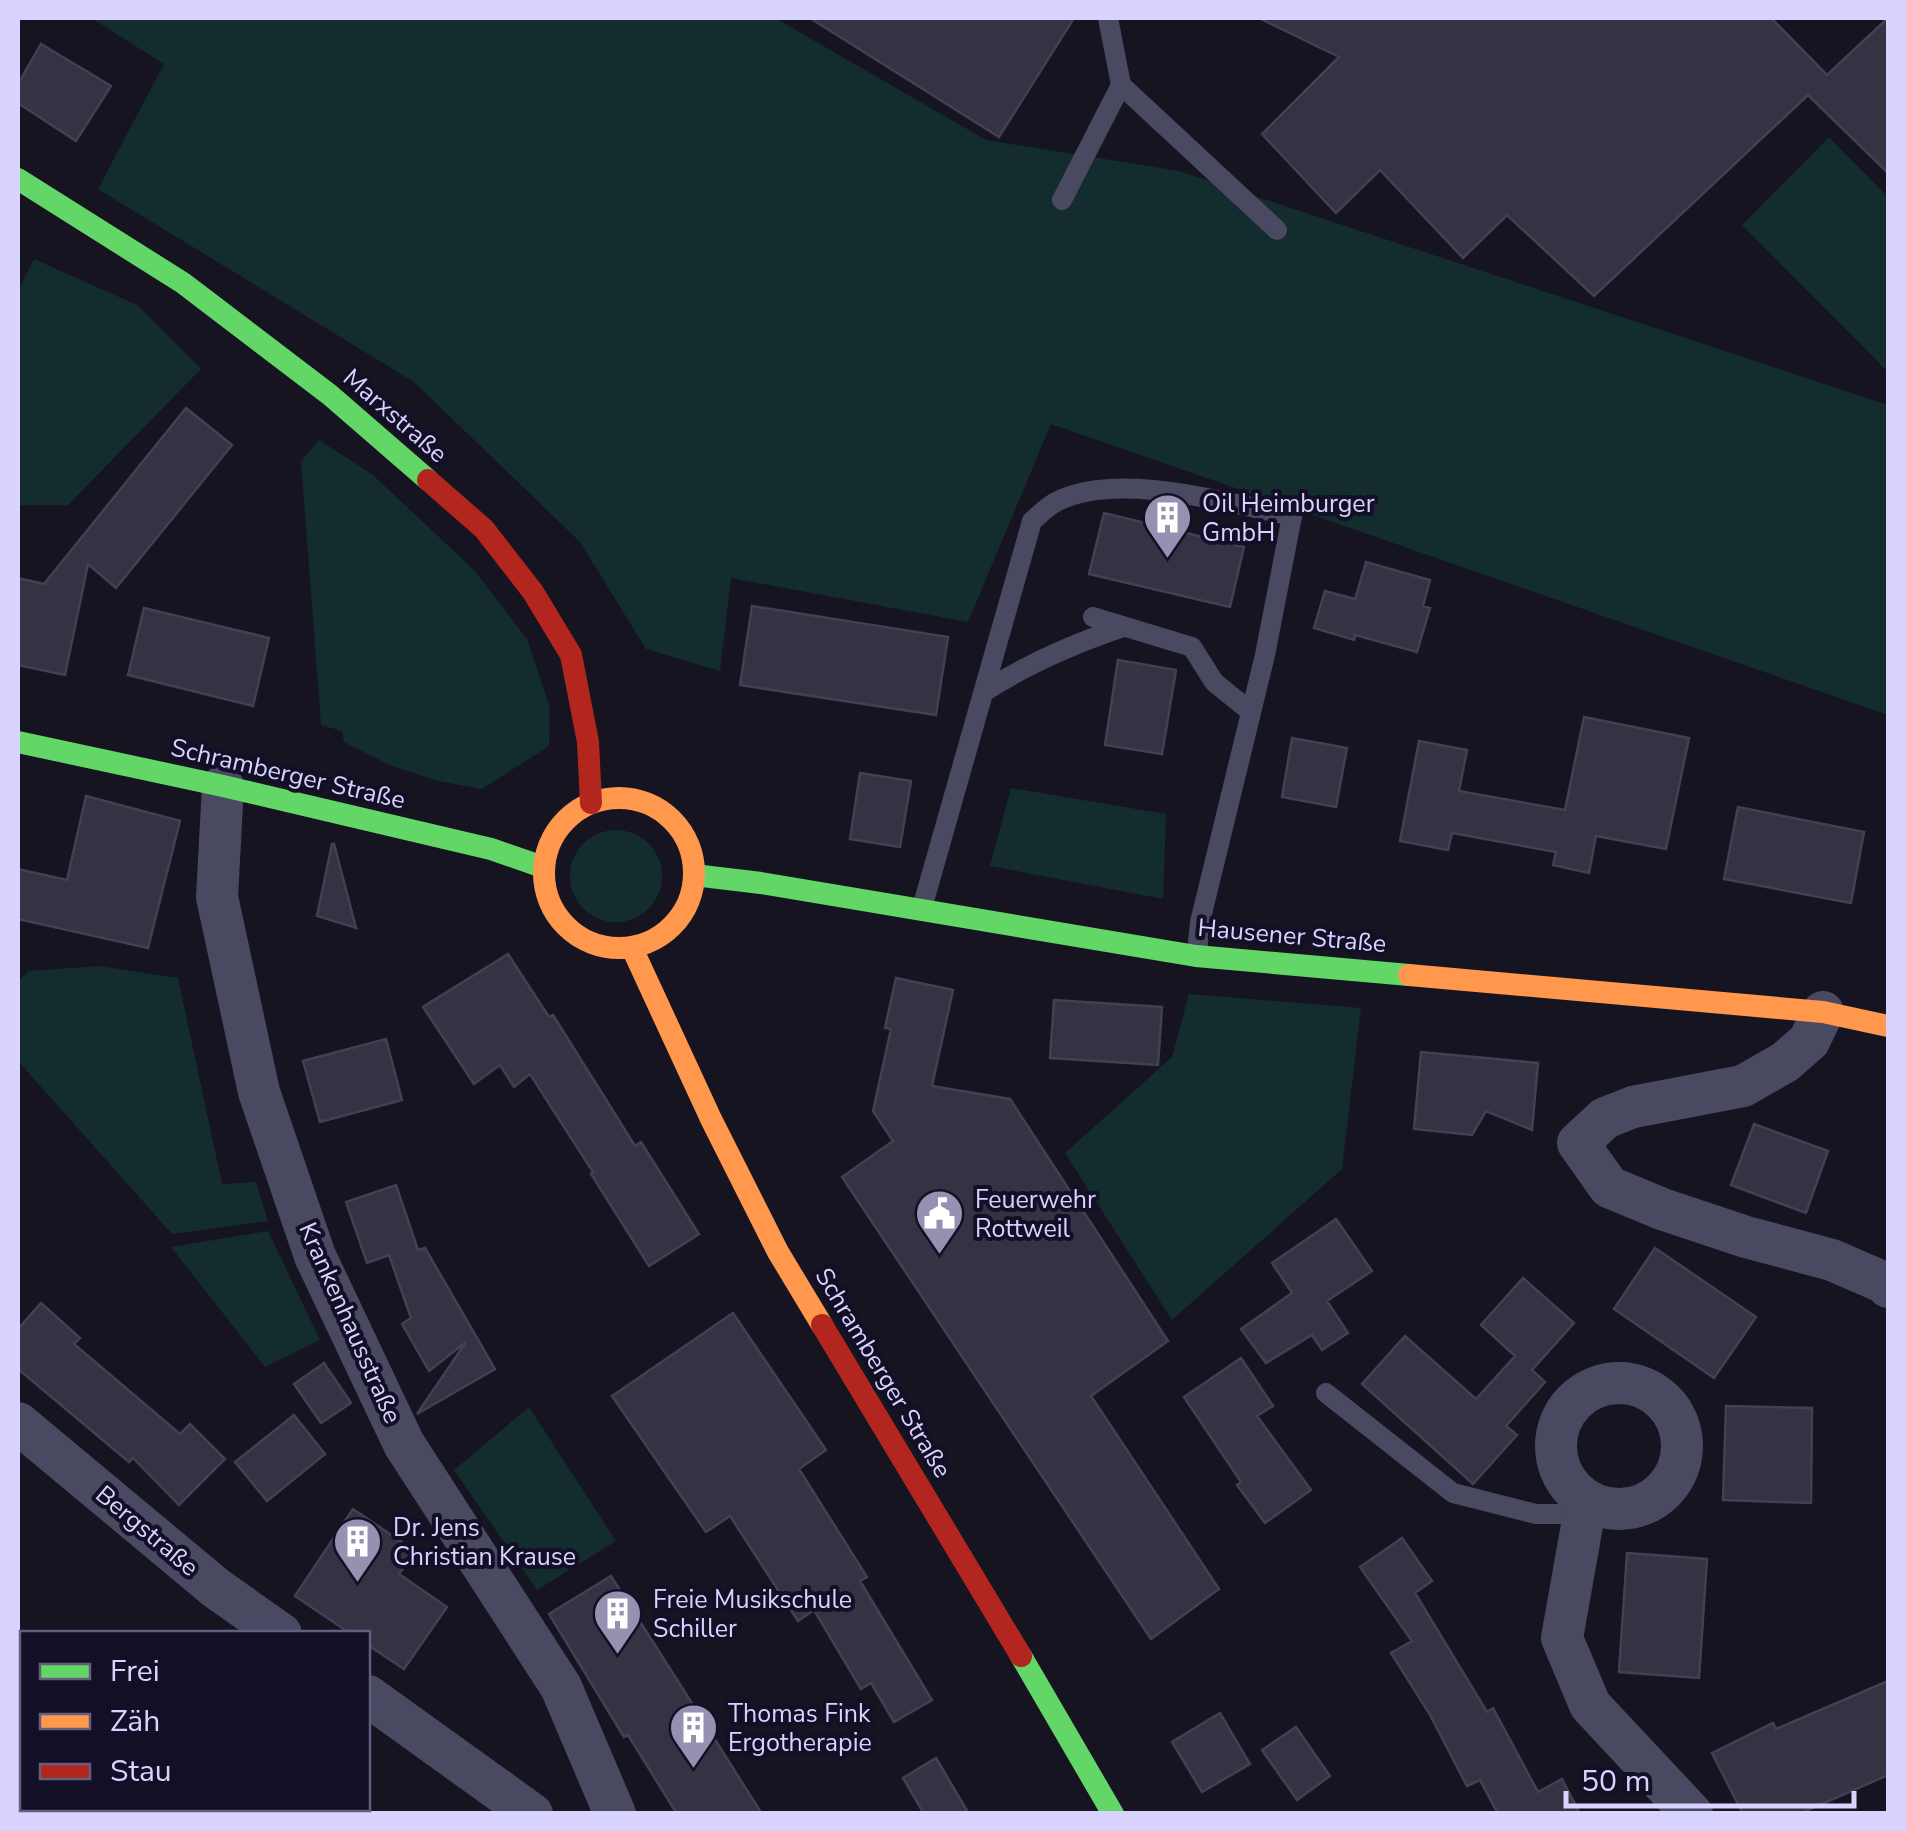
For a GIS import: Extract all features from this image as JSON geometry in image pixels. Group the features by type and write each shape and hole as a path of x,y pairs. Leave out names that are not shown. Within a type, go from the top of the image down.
{"main road":[{"name":"Marxstraße","path":"18,179 198,294 330,395 484,530 532,592 571,654 588,742 591,803"},
{"name":"Schramberger Straße","path":"18,742 491,849 543,867"},
{"path":"612,798 653,806 684,835 692,854 694,876 689,900 676,923 656,940 632,948 609,949 587,942 553,912 545,890 543,867 548,846 572,814 591,803 612,798"},
{"name":"Hausener Straße","path":"694,876 761,883 1196,956 1824,1012 1888,1026"},
{"name":"Schramberger Straße","path":"632,948 710,1120 769,1235 1066,1728 1113,1814"}],"street":[{"name":"Krankenhausstraße","path":"223,786 217,897 259,1092 315,1256 404,1444 561,1687 615,1814"},
{"path":"1824,1012 1809,1040 1785,1062 1744,1086 1633,1107 1605,1118 1578,1143 1609,1187 1712,1226 1832,1260 1888,1287"},
{"name":"Bergstraße","path":"18,1423 216,1588 238,1612 275,1631"},
{"path":"1588,1509 1562,1638 1590,1705 1692,1814"},
{"path":"370,1697 532,1814"}],"lane":[{"path":"1108,18 1121,85 1277,230"},
{"path":"1062,200 1121,85"},
{"path":"921,910 1032,520 1057,501 1098,488 1163,491 1292,516 1265,655 1200,922 1196,956"},
{"path":"1092,618 1192,647 1214,682 1251,712"},
{"path":"984,692 1066,646 1123,627"},
{"path":"1326,1393 1453,1494 1536,1514 1588,1509"}],"green space":[{"path":"91,18 775,18 986,140 1179,171 1888,405 1888,715 1051,424 968,622 731,578 720,671 646,649 580,542 414,382 98,189 164,64"},
{"path":"1829,137 1888,197 1888,372 1742,225"},
{"path":"34,259 137,305 201,369 68,505 18,505 18,291"},
{"path":"319,440 373,475 474,570 527,639 550,708 549,746 482,789 438,781 392,766 344,742 342,731 321,725 301,461"},
{"path":"1011,788 1166,814 1163,899 990,866"},
{"path":"616,830 634,833 649,843 659,858 659,894 649,909 634,919 616,922 598,919 583,909 573,894 570,876 573,858 583,843 598,833"},
{"path":"99,966 178,978 222,1184 256,1182 268,1221 172,1234 18,1061 18,981 29,971"},
{"path":"1189,994 1361,1008 1342,1169 1172,1320 1065,1153 1172,1057"},
{"path":"268,1231 320,1340 265,1367 171,1247"},
{"path":"529,1407 616,1541 537,1590 454,1470"},
{"path":"65,1811 353,1813 63,1814"}],"building":[{"path":"810,18 1074,18 999,137"},
{"path":"1259,18 1771,18 1827,75 1888,18 1888,173 1808,95 1594,296 1507,215 1463,258 1380,170 1336,213 1262,134 1339,57"},
{"path":"41,44 111,86 76,141 18,103 18,84"},
{"path":"186,408 232,445 116,588 88,564 65,675 18,665 18,578 44,584"},
{"name":"Oil Heimburger GmbH","path":"1104,513 1244,547 1230,607 1089,574"},
{"path":"1366,562 1430,580 1423,606 1430,608 1417,652 1314,628 1325,591 1355,599"},
{"path":"752,606 948,637 936,715 740,685"},
{"path":"144,608 269,638 253,706 128,675"},
{"path":"1118,660 1176,670 1162,754 1105,745"},
{"path":"1584,717 1689,738 1666,849 1596,836 1589,873 1553,865 1556,852 1452,833 1448,850 1400,841 1419,741 1467,750 1459,791 1565,810"},
{"path":"1292,738 1347,748 1336,807 1282,797"},
{"path":"860,773 911,781 900,847 850,839"},
{"path":"86,796 180,821 148,948 18,919 18,869 67,880"},
{"path":"1738,807 1864,832 1851,903 1724,879"},
{"path":"334,844 356,928 317,916"},
{"path":"508,954 549,1017 553,1015 635,1146 641,1142 699,1234 649,1266 530,1074 514,1087 500,1065 474,1084 423,1007"},
{"path":"896,978 953,990 932,1086 1010,1099 1168,1341 1091,1396 1219,1589 1151,1639 842,1177 893,1141 873,1111 891,1029 885,1028"},
{"path":"1054,1000 1162,1007 1158,1065 1050,1058"},
{"path":"386,1039 402,1100 320,1122 303,1061"},
{"path":"1421,1052 1538,1063 1532,1130 1486,1111 1472,1135 1414,1129"},
{"path":"1754,1124 1828,1151 1806,1213 1731,1185"},
{"path":"396,1185 418,1250 425,1248 495,1369 417,1414 466,1342 429,1371 402,1324 411,1318 389,1255 367,1263 346,1202"},
{"path":"1336,1219 1372,1271 1327,1301 1348,1333 1322,1350 1312,1335 1266,1363 1241,1329 1292,1293 1272,1263"},
{"path":"1655,1248 1756,1317 1714,1378 1614,1309"},
{"path":"1523,1278 1574,1323 1532,1370 1545,1382 1506,1426 1517,1435 1473,1484 1362,1384 1405,1336 1476,1399 1515,1356 1481,1325"},
{"path":"41,1303 80,1338 74,1344 180,1434 190,1424 225,1459 179,1505 133,1458 129,1462 18,1369 18,1329"},
{"path":"733,1313 826,1450 799,1469 867,1577 860,1581 932,1700 894,1722 871,1683 861,1689 814,1610 798,1621 730,1516 706,1532 612,1396"},
{"path":"1241,1358 1273,1406 1257,1416 1311,1490 1265,1523 1237,1485 1241,1482 1184,1397"},
{"path":"324,1363 351,1403 321,1423 294,1384"},
{"path":"1726,1406 1812,1408 1811,1503 1723,1500"},
{"path":"294,1415 325,1454 267,1501 235,1462"},
{"name":"Dr. Jens Christian Krause","path":"353,1509 415,1551 399,1574 447,1607 404,1669 370,1646 370,1631 347,1631 295,1596"},
{"path":"1402,1538 1432,1581 1415,1593 1487,1712 1493,1708 1538,1792 1562,1779 1580,1814 1498,1814 1480,1780 1467,1786 1429,1713 1391,1653 1412,1641 1360,1567"},
{"path":"1627,1553 1707,1559 1699,1678 1619,1672"},
{"path":"611,1576 762,1814 677,1814 628,1735 624,1737 549,1614"},
{"path":"1888,1681 1888,1775 1799,1814 1743,1814 1712,1753 1773,1723 1776,1729"},
{"path":"1220,1713 1250,1764 1202,1792 1172,1742"},
{"path":"1296,1727 1330,1776 1297,1800 1262,1750"},
{"path":"936,1758 969,1814 924,1814 903,1778"}],"traffic: fast":[{"path":"18,179 183,283 330,395 428,480"},
{"path":"18,742 491,849 543,867"},
{"path":"694,875 1196,956 1409,975"},
{"path":"1021,1656 1113,1814"}],"traffic: slow":[{"path":"619,798 648,804 672,820 688,844 694,873 688,902 672,926 648,942 619,948 590,942 566,926 550,902 544,873 550,844 566,820 590,804 619,798"},
{"path":"632,948 778,1252 822,1325"},
{"path":"1409,975 1823,1012 1888,1026"}],"traffic: jam":[{"path":"428,480 484,529 533,592 571,655 588,742 591,803"},
{"path":"822,1325 1021,1656"}],"place":[{"name":"Oil Heimburger GmbH","path":"1167,560"},
{"name":"Feuerwehr Rottweil","path":"940,1256"},
{"name":"Dr. Jens Christian Krause","path":"358,1584"},
{"name":"Freie Musikschule Schiller","path":"618,1656"},
{"name":"Thomas Fink Ergotherapie","path":"693,1770"}]}
